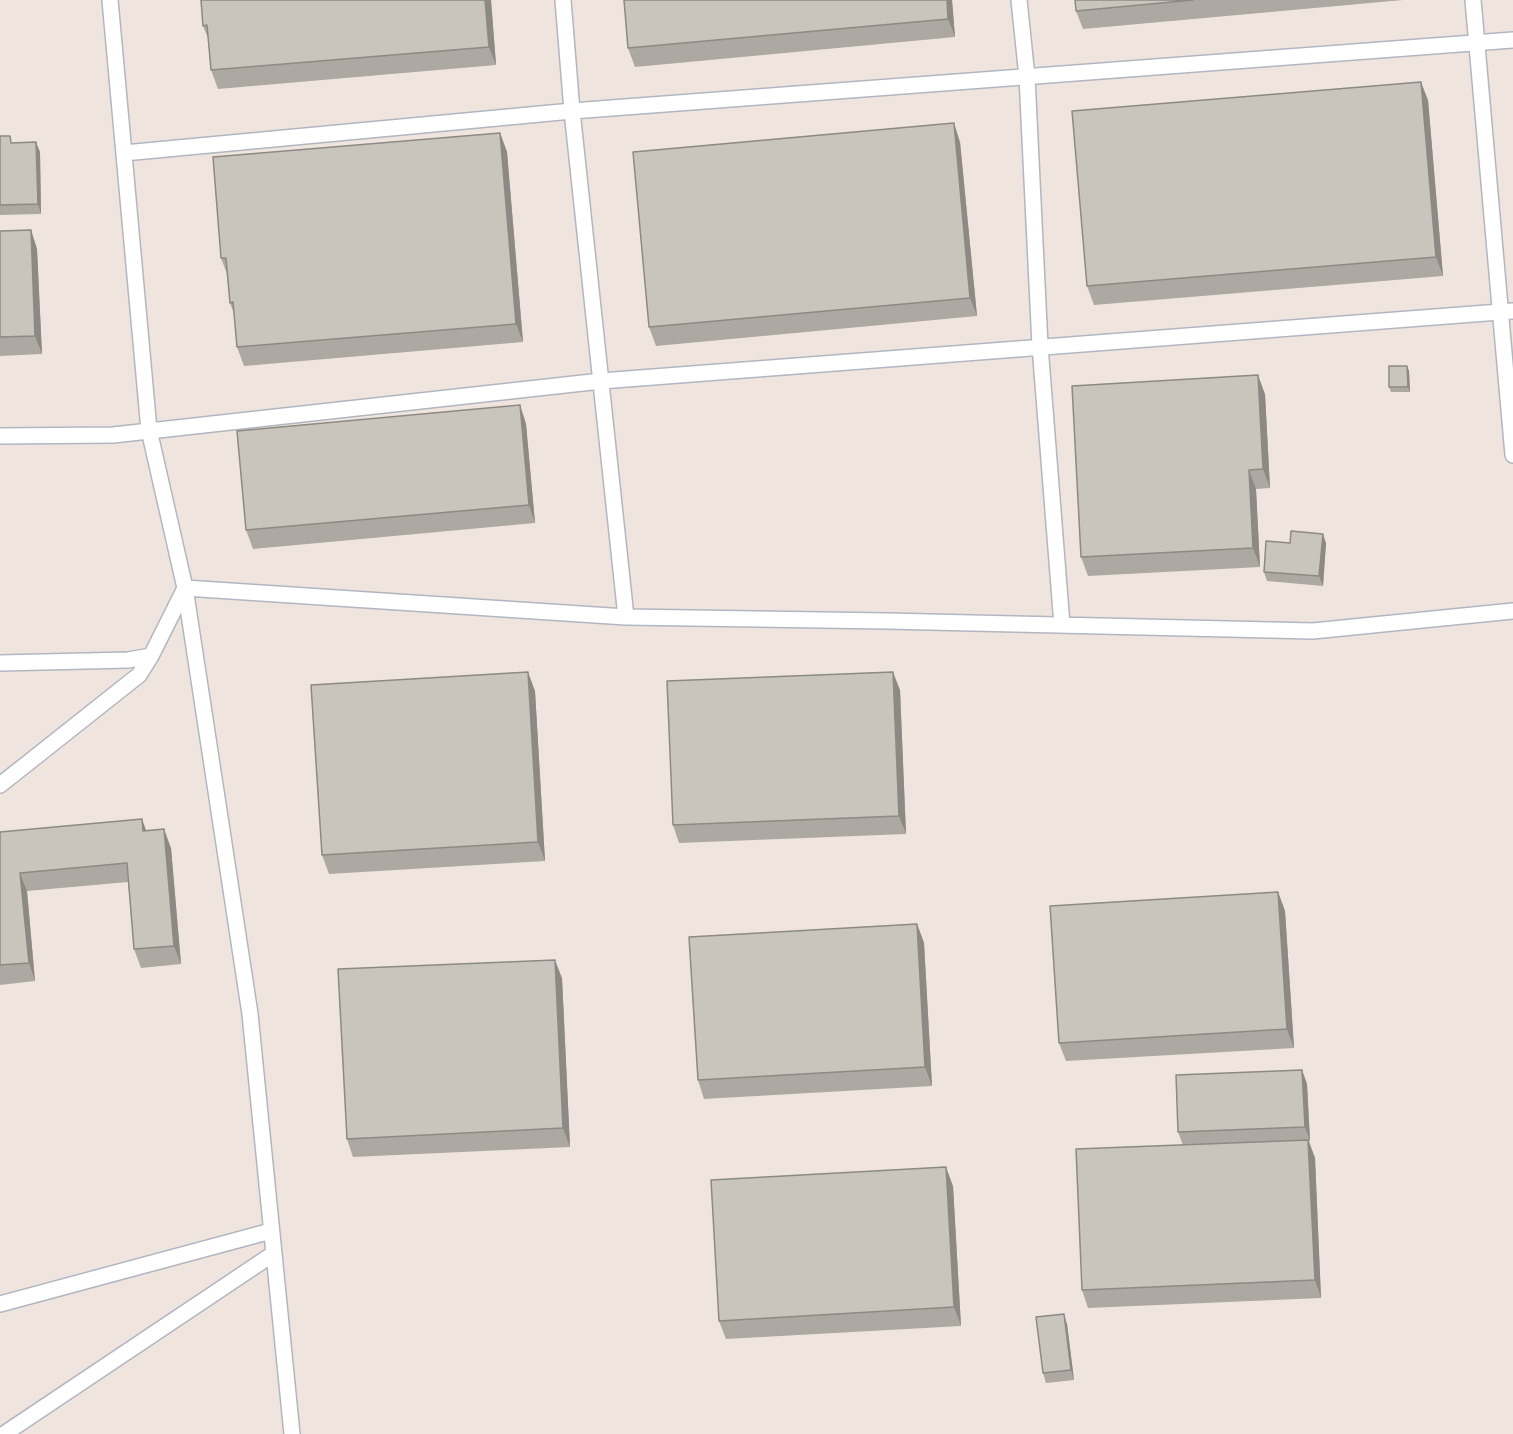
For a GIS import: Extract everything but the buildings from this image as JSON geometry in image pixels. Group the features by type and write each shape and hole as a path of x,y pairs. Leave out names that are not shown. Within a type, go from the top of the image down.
{"lane":[{"path":"110,0 149,430 185,588 250,1014 292,1434"},
{"path":"563,0 572,111 626,617"},
{"path":"1019,0 1027,77 1040,346 1062,625"},
{"path":"1473,0 1507,312 1513,456"},
{"path":"124,153 572,111 1513,40"},
{"path":"0,435 113,435 601,381 1507,312"},
{"path":"185,588 626,617 1313,631 1513,611"},
{"path":"0,785 139,675 185,588"},
{"path":"0,663 128,660 151,656"},
{"path":"0,1304 271,1231"},
{"path":"4,1434 273,1254"}]}
